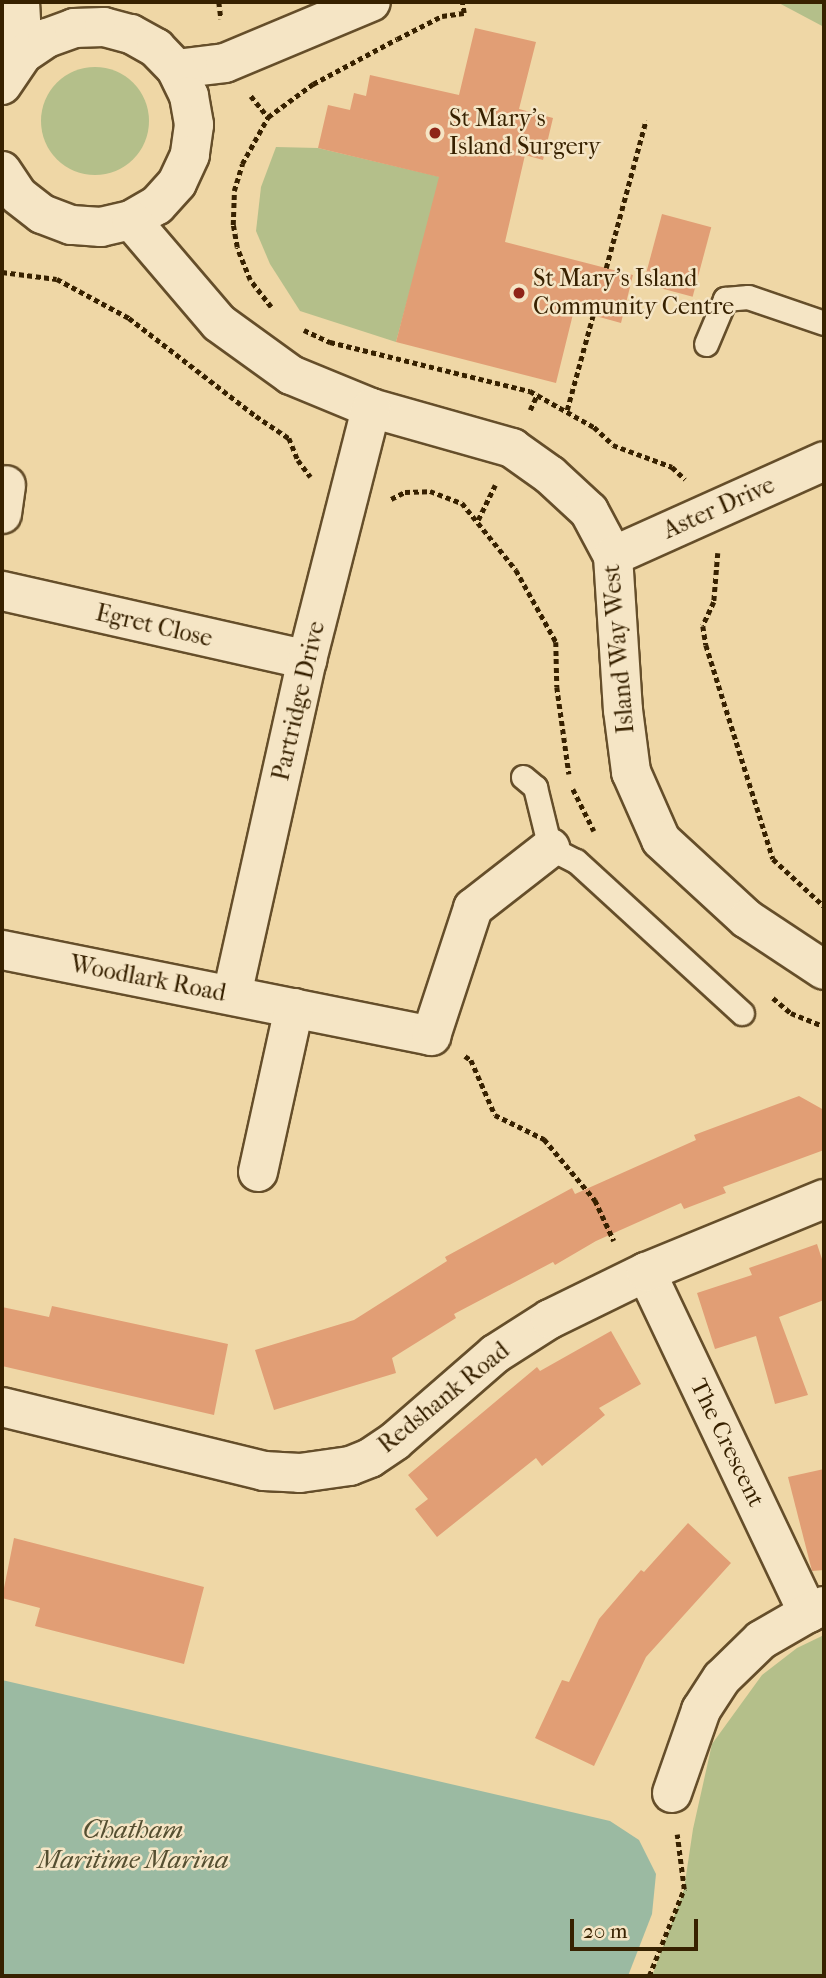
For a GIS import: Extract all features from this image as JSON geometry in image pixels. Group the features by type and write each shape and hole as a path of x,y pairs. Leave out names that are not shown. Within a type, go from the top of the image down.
{"street":[{"path":"20,2 23,54"},
{"path":"176,69 226,62 371,2"},
{"path":"2,85 23,54 47,38 74,28 97,14 156,48 176,69 189,96 194,125 190,155 177,183 157,205 131,220 101,227 71,225 42,215 19,195 2,171"},
{"name":"Island Way West","path":"131,220 219,323 291,375 371,408 512,449 550,475 589,510 613,556 623,710 631,772 645,809 661,840 747,919 824,970"},
{"name":"Partridge Drive","path":"232,995 307,660 371,408"},
{"name":"Aster Drive","path":"613,556 824,461"},
{"name":"Egret Close","path":"2,591 307,660"},
{"path":"431,1036 473,908 550,848"},
{"name":"Woodlark Road","path":"2,950 431,1036"},
{"path":"258,1172 294,1008"},
{"name":"Redshank Road","path":"2,1406 264,1471 300,1474 327,1471 370,1458 413,1426 519,1337 586,1299 824,1199"},
{"name":"The Crescent","path":"639,1276 816,1609 761,1640 722,1678 701,1710 673,1793"}],"lane":[{"path":"706,344 725,299 748,296 824,323"},
{"path":"523,776 535,787 550,848 576,861 742,1013"}],"path":[{"path":"219,2 222,23"},
{"path":"253,98 268,117"},
{"path":"606,268 646,120"},
{"path":"2,272 57,279 129,318 256,416 289,438 298,460 315,482 388,501 405,492 430,491 462,503 516,570 556,642 565,763 579,806 597,837"},
{"path":"567,410 593,315"},
{"path":"772,997 791,1013 824,1026"},
{"path":"431,1036 471,1060 495,1115 544,1139 595,1199 639,1276"},
{"path":"649,1976 684,1889 673,1793"}],"shaded area":[{"path":"777,2 824,2 824,27"},
{"path":"95,67 116,71 133,83 145,100 149,121 145,142 133,159 116,171 95,175 74,171 57,159 45,142 41,121 45,100 57,83 74,71"},
{"path":"276,147 318,148 441,177 396,342 300,311 270,264 256,231 261,187"},
{"path":"824,1635 824,1976 652,1976 684,1889 693,1829 712,1744 762,1675 797,1648"}],"water":[{"name":"Chatham Maritime Marina","path":"2,1680 610,1821 639,1840 656,1874 652,1914 628,1976 2,1976"}],"building":[{"path":"475,28 536,42 519,109 553,118 543,160 525,155 505,242 633,275 621,323 574,310 556,383 396,342 439,177 318,148 328,105 350,110 354,93 366,96 370,75 459,95"},
{"path":"662,214 711,227 693,297 643,284"},
{"path":"799,1096 824,1110 824,1150 723,1187 726,1193 684,1209 681,1203 596,1241 555,1265 553,1262 454,1314 456,1318 392,1358 396,1373 274,1410 255,1350 354,1320 447,1261 445,1257 572,1188 575,1194 696,1140 694,1135"},
{"path":"817,1244 824,1265 824,1300 779,1317 808,1395 775,1404 756,1336 715,1349 697,1293 752,1275 749,1268"},
{"path":"52,1306 228,1344 214,1415 2,1366 2,1307 49,1317"},
{"path":"611,1331 641,1384 599,1408 605,1415 542,1466 536,1458 437,1537 415,1509 428,1499 408,1475 537,1367 540,1371"},
{"path":"824,1469 824,1570 812,1571 788,1477"},
{"path":"688,1523 731,1563 646,1657 594,1766 535,1738 562,1680 569,1682 599,1619 641,1570 644,1572"},
{"path":"14,1538 204,1587 184,1664 35,1626 40,1608 2,1598"}],"place":[{"name":"St Mary's Island Surgery","path":"435,133"},
{"name":"St Mary's Island Community Centre","path":"519,293"}]}
